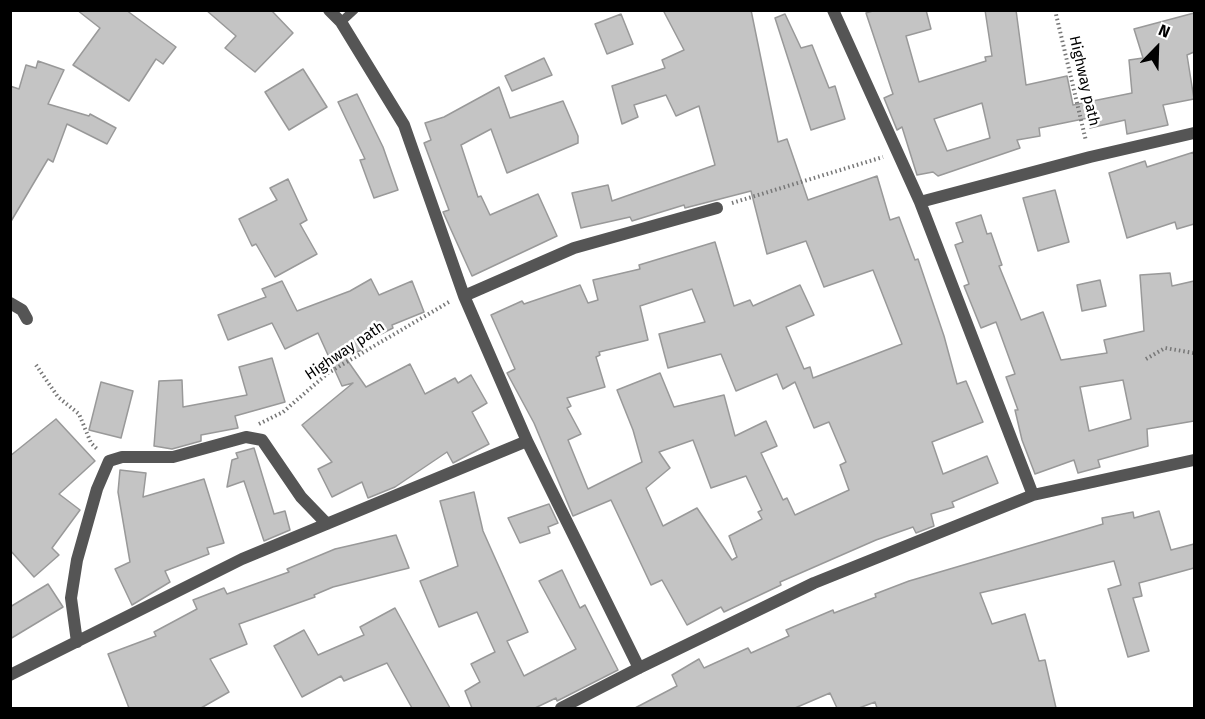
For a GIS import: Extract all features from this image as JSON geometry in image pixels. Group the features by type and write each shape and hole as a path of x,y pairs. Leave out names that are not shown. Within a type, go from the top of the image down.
{"street":[{"path":"329,10 341,22 404,125 464,296 527,441 639,668"},
{"path":"832,10 896,154 920,202 1034,495"},
{"path":"920,202 1090,157 1194,133"},
{"path":"464,296 574,248 717,208"},
{"path":"10,303 22,310 27,319"},
{"path":"77,642 71,598 77,560 97,489 109,461 122,456 173,457 246,436 262,440 301,498 327,524"},
{"path":"10,675 242,558 527,441"},
{"path":"561,708 814,583 1034,495 1194,460"}],"lane":[{"path":"341,22 354,10"}],"path":[{"name":"Highway path","path":"1055,10 1090,157"},
{"path":"717,208 847,166 896,154"},
{"name":"Highway path","path":"246,436 259,424 284,412 328,373 368,352 396,331 464,296"},
{"path":"1146,359 1165,348 1194,353"},
{"path":"36,365 58,397 79,414 91,443 109,461"}],"building":[{"path":"77,10 126,10 176,47 163,64 156,59 129,101 73,65 100,28"},
{"path":"206,10 271,10 293,33 255,72 225,48 236,36"},
{"path":"663,10 751,10 778,142 787,139 808,200 877,176 890,220 899,217 915,260 918,259 944,336 957,384 966,381 983,422 932,442 943,474 987,456 998,483 952,502 954,507 931,514 934,526 916,533 913,527 876,540 780,582 781,585 724,612 721,607 687,625 662,580 651,585 611,500 573,516 534,423 507,373 515,369 491,315 522,301 524,304 580,285 588,303 598,300 593,280 640,269 639,265 715,242 734,306 750,300 753,306 800,285 814,315 786,327 804,369 810,367 813,378 902,344 873,270 824,287 806,241 767,254 751,191 685,208 684,205 632,221 630,217 581,228 572,193 608,185 612,201 715,165 699,106 676,116 666,95 634,105 638,117 622,124 612,86 665,68 662,60 684,50","holes":["692,289 705,322 659,334 668,368 721,354 736,391 777,374 783,389 795,382 814,428 829,422 846,462 840,465 849,490 795,515 787,498 783,500 761,453 777,446 766,421 735,436 724,395 674,407 660,373 617,390 633,430 642,462 588,489 568,440 581,434 567,408 571,406 567,398 605,387 596,357 600,355 599,352 648,340 640,306","693,440 711,488 746,476 762,510 758,512 762,519 729,536 737,557 732,560 697,508 663,526 646,488 670,468 659,452"]},
{"path":"876,10 926,10 931,29 906,36 919,82 986,61 985,57 992,56 985,10 1016,10 1026,85 1067,76 1073,105 1132,93 1129,60 1143,58 1134,29 1194,13 1194,52 1187,55 1194,99 1163,105 1168,125 1127,134 1125,120 1090,128 1088,118 1039,128 1040,136 1017,140 1020,148 938,176 933,172 917,175 902,127 897,130 884,98 893,94 866,13","holes":["982,103 990,138 947,151 934,119"]},
{"path":"621,14 633,44 607,54 595,24"},
{"path":"785,14 801,48 812,45 829,88 835,86 845,119 811,130 775,18"},
{"path":"544,58 552,75 512,91 505,76"},
{"path":"38,61 64,70 48,104 89,116 90,114 116,128 107,144 67,124 53,162 48,159 10,223 10,86 19,89 26,65 36,68"},
{"path":"303,69 327,107 289,130 265,92"},
{"path":"499,87 510,118 563,101 578,136 578,143 507,173 491,129 461,145 478,197 481,196 490,215 538,194 557,236 472,276 443,212 449,210 424,143 431,140 425,123 444,117"},
{"path":"357,94 383,147 398,190 374,198 360,160 365,159 338,102"},
{"path":"1194,152 1194,224 1177,229 1175,222 1127,238 1109,173 1145,161 1147,167"},
{"path":"288,179 307,220 300,224 317,254 275,277 256,244 252,246 239,219 277,200 270,188"},
{"path":"1055,190 1069,242 1038,251 1023,198"},
{"path":"981,215 987,234 991,233 1002,265 999,266 1021,320 1043,312 1061,360 1107,353 1104,340 1144,331 1140,275 1170,273 1172,286 1194,281 1194,421 1147,429 1148,446 1098,460 1100,467 1078,473 1074,460 1035,474 1022,440 1015,410 1018,410 1006,377 1015,374 996,322 981,328 964,286 969,284 955,245 963,242 956,223","holes":["1123,380 1131,419 1089,431 1080,387"]},
{"path":"371,279 379,295 412,281 424,312 392,325 393,328 361,344 364,349 345,357 366,387 410,364 425,394 455,378 458,383 471,375 487,403 472,412 489,444 453,463 447,452 395,487 368,498 362,482 332,497 318,469 332,462 302,425 353,383 342,386 318,333 285,349 272,323 228,340 218,315 266,297 262,289 282,281 297,311 350,291"},
{"path":"1100,280 1106,306 1082,311 1077,285"},
{"path":"272,358 285,402 235,416 238,428 201,435 201,441 172,449 154,446 159,381 182,380 183,407 247,395 239,367"},
{"path":"101,382 133,391 121,438 89,430"},
{"path":"56,419 95,461 59,494 80,510 52,548 59,555 34,577 10,550 10,456"},
{"path":"254,448 274,514 285,511 290,530 264,541 244,481 227,487 232,460 238,458 236,453"},
{"path":"120,470 146,473 143,497 204,479 224,543 207,548 209,554 165,571 170,582 132,605 115,569 130,562 118,492"},
{"path":"474,492 483,531 528,632 507,641 524,676 576,649 539,581 562,570 580,608 585,605 618,670 557,701 556,698 535,708 472,708 465,691 480,682 471,664 495,652 477,612 439,627 420,581 458,566 440,501"},
{"path":"549,504 558,523 548,527 550,533 520,543 508,518"},
{"path":"1159,511 1171,550 1194,544 1194,568 1139,583 1142,596 1133,598 1149,651 1128,657 1108,589 1121,585 1114,561 980,593 992,624 1025,614 1039,661 1045,660 1056,708 877,708 875,702 859,708 837,708 830,693 795,708 635,708 677,686 672,675 699,659 704,668 748,648 751,653 789,636 786,630 833,610 834,613 876,597 875,594 909,581 1103,524 1102,518 1133,512 1134,518"},
{"path":"396,535 409,568 333,587 314,595 315,597 239,624 247,644 210,659 229,692 201,708 129,708 108,654 156,636 154,632 197,609 193,600 224,588 227,594 289,572 287,569 335,549"},
{"path":"48,584 63,607 10,639 10,607"},
{"path":"395,608 450,708 412,708 387,663 344,681 341,676 302,697 274,646 304,630 318,655 364,635 360,627"}]}
